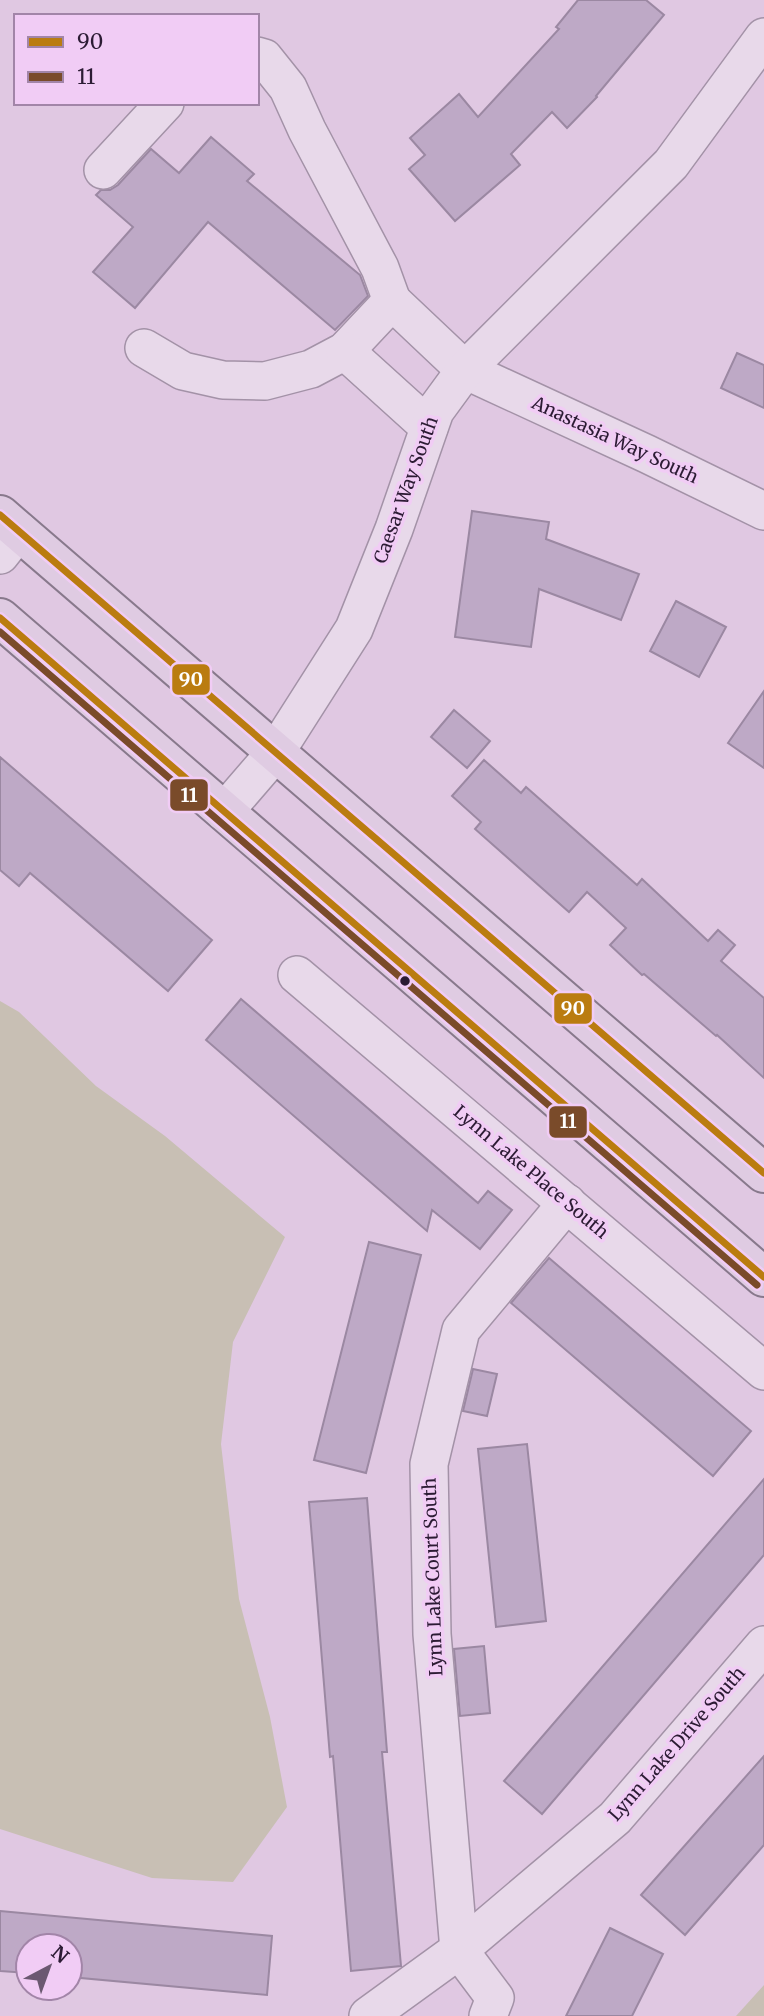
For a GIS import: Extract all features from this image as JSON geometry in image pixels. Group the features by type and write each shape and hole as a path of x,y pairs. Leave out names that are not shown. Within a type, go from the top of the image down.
{"main road":[{"path":"6,533 275,753 764,1173"},
{"path":"0,618 764,1277"}],"street":[{"name":"Caesar Way South","path":"224,812 275,753 354,629 394,529 435,411 465,370 671,164 764,37"},
{"path":"144,348 183,371 222,380 265,381 311,369 345,351 392,301 380,268 307,130 288,88 264,58 259,57"},
{"path":"103,170 163,105"},
{"name":"Anastasia Way South","path":"392,301 465,370 764,511"},
{"path":"345,351 429,427"},
{"name":"Lynn Lake Place South","path":"297,975 764,1371"},
{"name":"Lynn Lake Court South","path":"459,1950 432,1634 429,1464 461,1330 567,1203"},
{"name":"Lynn Lake Drive South","path":"368,2016 459,1950 615,1818 764,1645"},
{"path":"459,1950 495,1998 488,2016"}],"shaded area":[{"path":"0,1001 19,1012 96,1086 165,1136 285,1237 233,1342 221,1444 239,1599 270,1717 287,1807 233,1882 152,1878 0,1829"},
{"path":"764,1985 764,2016 736,2016"}],"building":[{"path":"578,0 646,0 664,15 597,97 567,128 552,112 511,154 520,165 455,221 409,169 425,155 410,138 459,94 478,117 559,29 556,27"},
{"path":"211,137 254,174 247,181 360,275 368,296 335,330 208,222 135,308 93,272 133,227 96,195 101,190 110,190 118,185 151,149 179,173"},
{"path":"737,353 764,365 764,408 721,388"},
{"path":"472,511 549,522 546,539 639,574 621,620 539,589 531,647 455,637"},
{"path":"676,601 726,627 699,677 650,651"},
{"path":"764,691 764,768 728,743"},
{"path":"454,710 490,741 467,768 431,737"},
{"path":"0,757 212,940 168,991 30,873 19,886 0,870"},
{"path":"484,760 521,793 526,787 637,885 642,879 708,941 718,930 735,945 721,961 764,998 764,1078 610,945 626,928 587,892 569,912 475,829 481,822 452,796"},
{"path":"241,999 478,1203 488,1191 512,1210 480,1249 432,1210 427,1231 206,1040"},
{"path":"369,1242 421,1255 366,1473 314,1460"},
{"path":"549,1258 751,1431 713,1476 511,1303"},
{"path":"473,1369 497,1374 487,1416 463,1411"},
{"path":"527,1444 546,1621 496,1627 478,1449"},
{"path":"764,1479 764,1555 542,1814 504,1781"},
{"path":"367,1498 387,1752 382,1752 401,1966 351,1971 309,1502"},
{"path":"484,1646 490,1713 460,1716 454,1649"},
{"path":"764,1756 764,1845 685,1935 641,1895"},
{"path":"0,1911 272,1936 267,1995 84,1978 84,1932 14,1932 14,1972 0,1971"},
{"path":"610,1928 663,1954 632,2016 566,2016"}],"transit line":[{"name":"90","path":"0,515 764,1173"},
{"name":"90","path":"0,618 764,1277"},
{"name":"11","path":"0,632 757,1285"}]}
